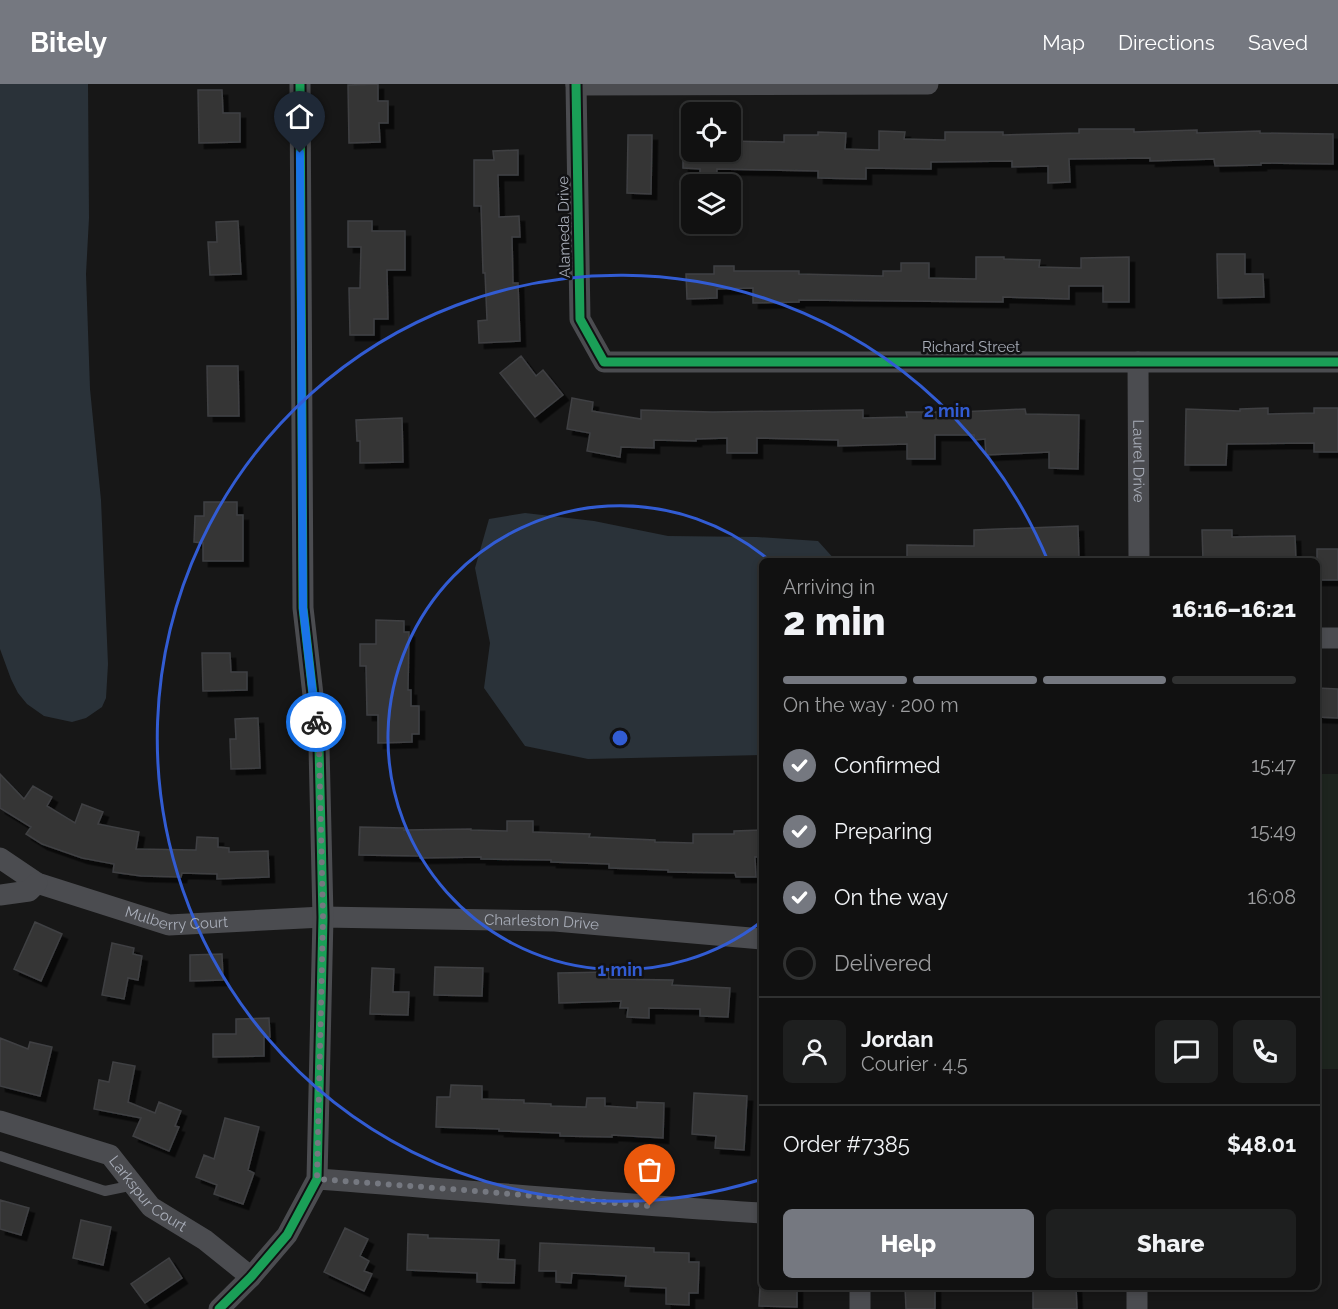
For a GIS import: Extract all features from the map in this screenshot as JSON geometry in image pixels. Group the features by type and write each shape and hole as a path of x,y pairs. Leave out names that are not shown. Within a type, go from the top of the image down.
{"street":[{"path":"219,1309 251,1277 287,1235 317,1179 323,917 319,747 303,608 300,84"},
{"path":"576,85 928,84"},
{"name":"Alameda Drive","path":"576,85 580,319 604,363"},
{"name":"Richard Street","path":"604,363 1338,362"},
{"name":"Laurel Drive","path":"1138,363 1139,558"},
{"path":"1320,638 1338,638"},
{"name":"Mulberry Court","path":"0,858 37,883 169,925 323,917"},
{"path":"0,895 29,891 37,883"},
{"name":"Charleston Drive","path":"323,917 555,921 759,939"},
{"name":"Larkspur Court","path":"0,1121 110,1155 151,1207 205,1240 251,1277"},
{"path":"317,1179 759,1213"},
{"path":"860,1290 860,1309"},
{"path":"1137,1290 1137,1309"}],"lane":[{"path":"0,1156 105,1191 134,1185"}],"shaded area":[{"path":"0,84 88,84 89,218 86,274 90,389 101,500 108,664 106,698 102,707 86,718 72,722 44,716 27,704 11,679 0,649"},
{"path":"525,513 594,521 668,536 757,537 818,541 833,558 759,558 759,755 588,759 525,746 484,688 490,643 475,568 489,519"},
{"path":"1320,774 1338,774 1338,1069 1320,1069"}],"building":[{"path":"378,84 378,101 388,101 388,123 379,123 380,142 349,143 348,85"},
{"path":"198,90 222,90 223,113 240,113 240,142 199,143"},
{"path":"1079,129 1134,129 1134,132 1197,130 1197,133 1260,131 1260,133 1333,134 1333,164 1261,163 1261,165 1215,166 1214,159 1150,161 1150,158 1069,159 1070,182 1048,183 1048,166 1012,167 1012,161 931,162 931,169 866,168 866,179 818,178 818,171 717,169 717,174 700,174 700,169 683,168 683,162 741,162 741,141 784,142 784,135 818,135 818,132 846,133 845,149 879,150 879,131 905,132 904,139 945,140 945,132 1003,132 1003,135 1079,133"},
{"path":"628,135 652,135 651,194 627,193"},
{"path":"518,150 518,175 498,175 499,217 519,216 520,237 512,237 513,283 518,283 520,341 479,343 478,321 487,320 481,206 474,206 474,160 494,160 493,151"},
{"path":"238,221 241,274 210,275 208,242 217,242 216,222"},
{"path":"348,221 372,221 372,231 405,231 405,270 387,270 388,319 374,319 374,335 350,335 349,288 360,288 361,247 348,247"},
{"path":"1217,254 1245,254 1245,274 1263,274 1264,297 1218,298"},
{"path":"976,257 1040,260 1039,267 1081,268 1081,258 1129,257 1129,302 1103,302 1103,286 1069,286 1069,299 1003,297 1003,302 799,300 799,302 753,303 753,288 717,289 717,298 687,299 686,274 714,274 714,266 734,266 734,271 799,271 799,274 883,276 883,271 901,271 901,263 929,263 929,278 976,279"},
{"path":"521,356 536,376 543,370 563,395 535,417 500,373"},
{"path":"207,366 238,366 239,416 208,416"},
{"path":"572,398 593,402 592,411 641,419 641,410 712,412 863,410 863,418 907,417 906,412 1025,409 1026,414 1079,415 1078,469 1049,468 1049,452 986,455 985,439 974,440 974,435 935,435 935,459 907,459 907,444 838,446 838,440 757,438 757,453 727,453 727,438 696,439 696,441 654,440 654,448 621,447 620,457 587,451 590,433 567,429"},
{"path":"1268,408 1268,414 1314,413 1314,408 1338,408 1338,452 1314,452 1314,443 1227,444 1226,465 1185,465 1186,409 1240,411 1240,409"},
{"path":"402,418 403,462 360,463 360,441 357,441 356,420"},
{"path":"204,502 237,502 237,515 243,515 243,561 203,561 203,543 194,542 195,516 204,516"},
{"path":"1078,526 1079,558 907,558 907,545 974,546 974,530"},
{"path":"1202,530 1232,530 1232,537 1295,536 1296,558 1203,558"},
{"path":"1317,549 1338,549 1338,580 1320,580 1320,558 1317,558"},
{"path":"376,620 404,621 404,632 409,632 408,690 411,690 411,706 419,706 419,734 412,734 412,742 378,743 378,715 367,715 366,666 360,666 360,644 376,644"},
{"path":"202,653 230,653 231,672 247,672 247,690 203,691"},
{"path":"1320,688 1338,689 1338,718 1320,717"},
{"path":"258,718 260,768 231,769 230,739 236,739 235,719"},
{"path":"0,774 24,799 33,786 52,797 47,806 75,823 82,804 103,812 98,824 139,832 136,849 196,850 197,837 218,838 218,847 229,848 229,852 268,851 269,877 217,879 217,874 182,873 181,877 141,876 113,872 114,864 82,858 42,844 26,834 31,827 0,808"},
{"path":"507,821 533,821 533,832 590,834 589,837 693,843 693,834 734,834 734,831 759,830 759,857 755,857 756,877 736,877 735,873 609,868 609,864 551,862 551,860 359,855 360,827 404,828 404,830 507,831"},
{"path":"35,922 62,934 41,981 14,969"},
{"path":"112,943 134,948 133,954 142,956 138,980 128,978 124,999 102,995"},
{"path":"222,954 223,980 190,981 190,955"},
{"path":"435,967 483,968 482,996 434,995"},
{"path":"372,968 394,969 393,992 409,992 408,1015 370,1014"},
{"path":"609,972 609,979 673,980 672,985 730,988 728,1017 700,1016 700,1009 649,1008 649,1018 627,1017 628,1008 620,1008 621,1001 559,1003 558,973"},
{"path":"269,1018 270,1037 264,1037 264,1056 213,1057 213,1034 236,1034 236,1019"},
{"path":"0,1038 28,1049 30,1042 52,1047 40,1096 0,1086"},
{"path":"113,1062 135,1066 128,1102 155,1113 159,1102 181,1111 175,1126 179,1127 169,1151 133,1136 141,1118 94,1109 99,1080 109,1082"},
{"path":"451,1085 482,1086 482,1099 524,1100 524,1103 551,1104 551,1106 586,1107 587,1098 605,1098 605,1106 637,1108 637,1102 664,1103 663,1138 612,1135 612,1137 560,1136 560,1133 436,1127 437,1097 450,1097"},
{"path":"694,1093 747,1096 744,1150 715,1148 716,1136 692,1134"},
{"path":"225,1118 259,1127 248,1170 254,1173 243,1204 214,1194 217,1185 196,1177 204,1155 214,1159"},
{"path":"0,1200 29,1208 21,1235 0,1229"},
{"path":"81,1220 111,1227 103,1265 73,1258"},
{"path":"345,1228 368,1239 360,1256 369,1261 364,1271 372,1274 364,1291 324,1272"},
{"path":"408,1234 428,1235 428,1238 499,1240 498,1259 515,1260 514,1283 477,1282 477,1273 407,1270"},
{"path":"540,1243 654,1248 654,1252 689,1253 689,1262 699,1262 698,1293 689,1293 689,1305 666,1304 666,1288 625,1286 626,1276 572,1273 571,1283 556,1282 556,1271 539,1271"},
{"path":"169,1258 182,1278 145,1303 131,1284"},
{"path":"760,1290 797,1290 797,1307 759,1306"},
{"path":"905,1290 935,1290 935,1309 906,1309"},
{"path":"1033,1290 1076,1290 1077,1309 1033,1309"}],"cycle path":[{"path":"219,1309 251,1277 287,1235 317,1179 323,917 319,747 303,608 300,84"},
{"path":"576,84 580,319 604,362 1338,362"}],"way so far":[{"path":"316,722 319,747 323,917 317,1179 650,1206"}],"route":[{"path":"300,153 303,608 316,722"}]}
